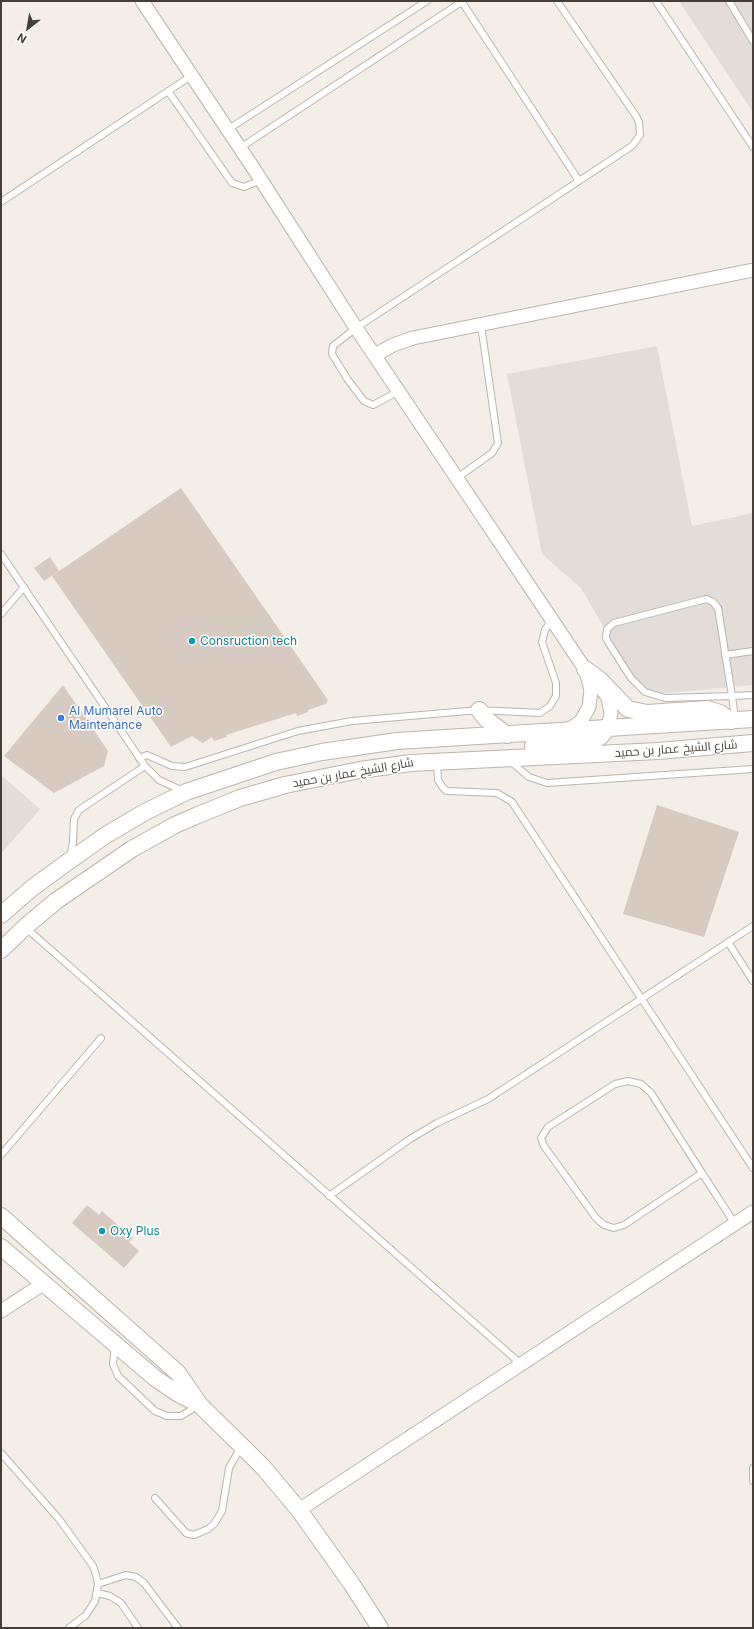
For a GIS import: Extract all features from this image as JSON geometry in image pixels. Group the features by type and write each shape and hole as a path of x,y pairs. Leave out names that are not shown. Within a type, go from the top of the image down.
{"street":[{"path":"142,1 261,180 356,328 585,669 608,698 611,713 608,728 600,737 590,742 482,750 462,760"},
{"path":"375,355 403,341 753,270"},
{"path":"585,669 600,680 628,709 647,713 707,709 720,713 733,721"},
{"path":"567,731 581,721 589,707 591,690 585,669"},
{"path":"480,710 484,717 507,735"},
{"name":"شارع الشيخ عمار بن حميد","path":"1,915 32,888 69,860 126,823 186,792 253,769 322,752 396,741 753,719"},
{"name":"شارع الشيخ عمار بن حميد","path":"1,950 25,927 56,901 111,862 175,825 219,806 262,792 315,779 386,766 437,761 751,746"},
{"path":"299,1510 753,1212"},
{"path":"1,1216 168,1364 186,1383 200,1405 242,1445 299,1510 351,1583 380,1628"},
{"path":"1,1248 165,1386 200,1405"},
{"path":"1,1312 43,1284"}],"lane":[{"path":"227,130 427,1"},
{"path":"399,391 373,406 364,401 348,380 332,354 333,346 356,328 632,146 640,135 641,128 636,116 557,1"},
{"path":"656,1 753,147"},
{"path":"729,1 753,41"},
{"path":"240,148 463,2 579,181"},
{"path":"1,202 191,76"},
{"path":"168,91 232,183 244,187 261,180"},
{"path":"457,478 492,453 498,443 481,325"},
{"path":"1,554 145,766 163,782 186,792"},
{"path":"1,614 24,587"},
{"path":"733,721 732,696 718,608 710,600 702,600 614,623 607,629 606,634 608,642 631,678 645,692 664,698 732,696 753,695"},
{"path":"139,758 147,755 172,766 185,767 272,739 325,725 379,717 480,710 507,710 540,713 554,702 557,689 542,642 545,630 552,620"},
{"path":"725,655 753,651"},
{"path":"507,758 529,777 546,783 753,769"},
{"path":"437,761 438,780 440,785 447,791 497,793 512,802 753,1168"},
{"path":"69,860 73,842 74,819 79,810 145,766"},
{"path":"330,1196 410,1139 444,1120 488,1099 753,926"},
{"path":"25,927 522,1365"},
{"path":"728,942 753,980"},
{"path":"1,1155 101,1038"},
{"path":"702,1173 624,1225 614,1228 608,1227 596,1218 544,1146 541,1138 542,1134 548,1127 615,1084 622,1082 634,1082 641,1084 651,1093 735,1224"},
{"path":"116,1345 113,1358 115,1371 123,1381 155,1411 167,1416 181,1416 200,1405"},
{"path":"155,1498 186,1533 194,1535 208,1530 222,1511 229,1468 242,1445"},
{"path":"1,1453 63,1524 93,1566 98,1584 93,1605 86,1615 69,1628"},
{"path":"753,1468 753,1481"},
{"path":"98,1584 126,1575 136,1577 144,1583 178,1628"},
{"path":"97,1593 110,1596 121,1603 138,1628"}],"shaded area":[{"path":"679,1 753,1 753,112"},
{"path":"657,346 692,526 753,513 753,685 643,695 581,588 542,554 507,374"},
{"path":"1,775 40,809 1,854"}],"building":[{"name":"Consruction tech","path":"181,488 328,700 326,704 308,710 308,712 297,716 296,713 226,735 227,737 214,741 212,737 203,743 192,736 171,747 52,576"},
{"path":"50,557 59,571 44,581 34,568"},
{"name":"Al Mumarel Auto Maintenance","path":"63,685 108,751 104,766 54,793 4,756"},
{"path":"657,805 739,832 704,937 623,914"},
{"name":"Oxy Plus","path":"87,1205 99,1215 102,1211 133,1238 129,1242 139,1251 124,1268 72,1223"}],"place":[{"name":"Consruction tech","path":"192,641"},
{"name":"Al Mumarel Auto Maintenance","path":"61,718"},
{"name":"Oxy Plus","path":"102,1231"}]}
